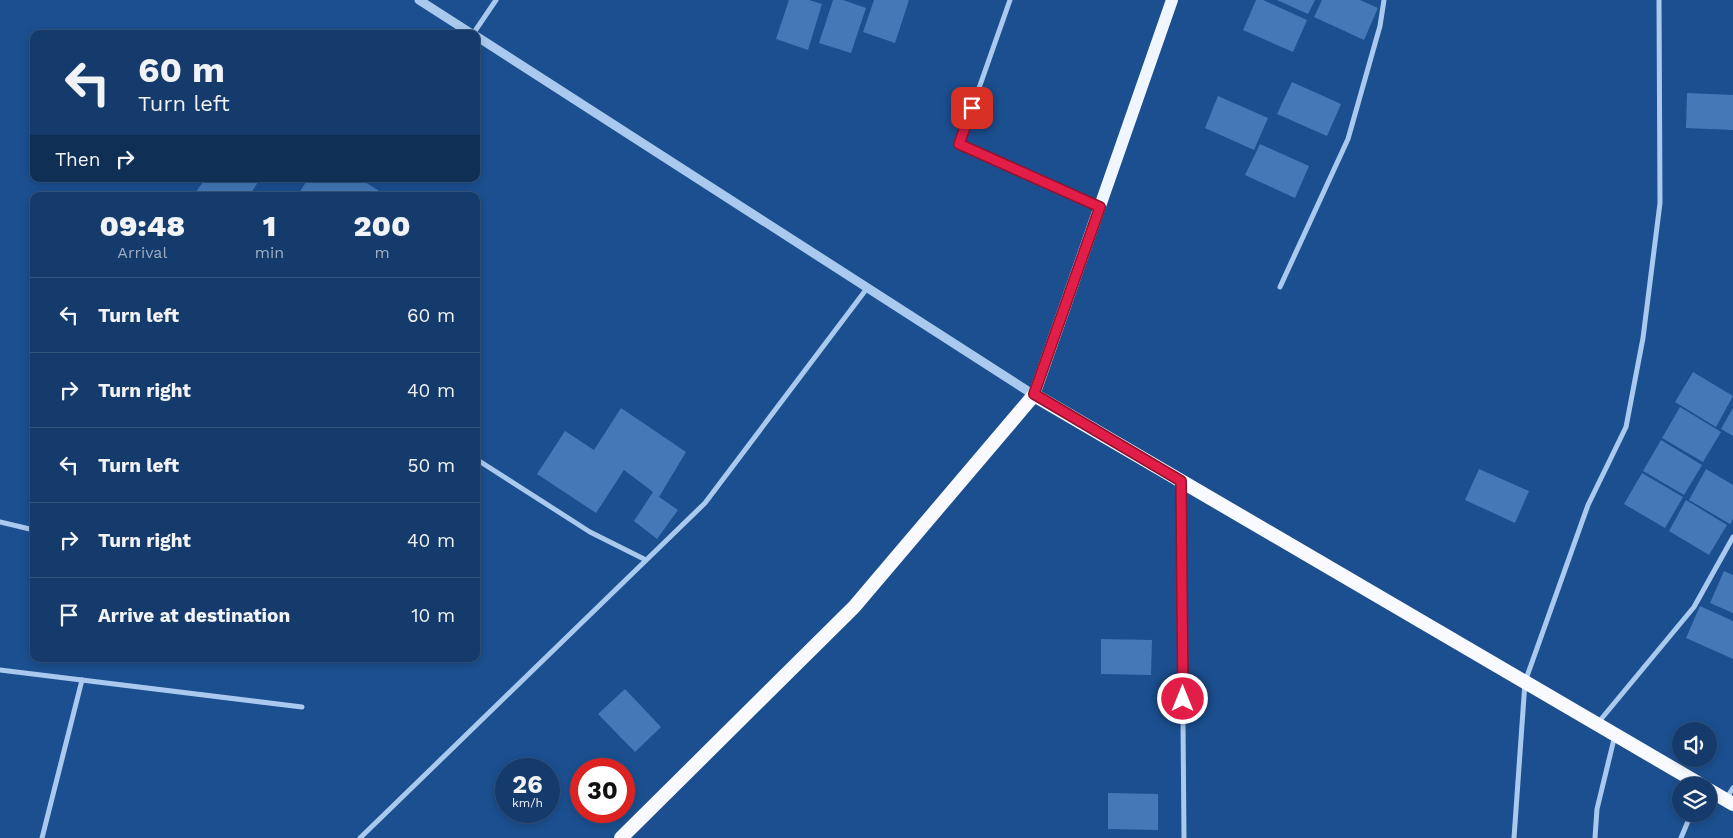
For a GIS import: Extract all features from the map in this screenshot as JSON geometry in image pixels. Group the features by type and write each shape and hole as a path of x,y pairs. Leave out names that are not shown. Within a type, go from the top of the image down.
{"highway":[{"path":"621,838 854,607 1034,394 1687,777"},
{"path":"1717,795 1729,802"}],"main road":[{"path":"1034,394 1172,0"}],"street":[{"path":"419,0 466,30"},
{"path":"475,30 496,0"},
{"path":"1010,0 959,144 1100,207"},
{"path":"1280,287 1348,140 1380,26 1384,0"},
{"path":"1514,838 1525,682 1588,506 1626,426 1643,338 1660,202 1659,0"},
{"path":"480,39 1034,394"},
{"path":"360,838 706,503 868,288"},
{"path":"480,462 590,532 646,560"},
{"path":"1181,481 1184,838"},
{"path":"0,522 30,529"},
{"path":"1597,724 1694,607 1733,536"},
{"path":"0,670 302,707"},
{"path":"42,838 82,680"},
{"path":"1595,838 1597,809 1615,735"},
{"path":"1729,802 1733,788"},
{"path":"1681,838 1688,822"}],"building":[{"path":"789,0 809,0 822,4 808,50 776,39"},
{"path":"833,0 843,0 866,8 851,53 819,43"},
{"path":"874,0 909,0 895,43 863,32"},
{"path":"1256,0 1263,0 1307,20 1293,52 1243,30"},
{"path":"1277,0 1315,0 1308,14"},
{"path":"1322,0 1360,0 1378,8 1364,40 1314,17"},
{"path":"1292,82 1341,104 1327,136 1277,114"},
{"path":"1687,93 1733,95 1733,130 1686,128"},
{"path":"1218,96 1268,118 1254,150 1205,128"},
{"path":"1260,144 1309,166 1295,198 1245,175"},
{"path":"203,182 258,182 252,192 196,192"},
{"path":"306,182 365,182 381,192 300,192"},
{"path":"1693,372 1733,396 1716,427 1675,402"},
{"path":"1680,407 1721,432 1703,462 1662,438"},
{"path":"621,408 686,452 659,497 678,510 657,539 634,521 653,492 624,470 596,513 537,474 565,431 594,450"},
{"path":"1733,408 1733,436 1721,429"},
{"path":"1661,440 1702,465 1684,495 1643,471"},
{"path":"1479,469 1529,491 1515,523 1465,500"},
{"path":"1706,469 1733,485 1733,519 1730,524 1689,500"},
{"path":"1642,473 1683,497 1665,528 1624,504"},
{"path":"1686,500 1727,525 1709,555 1669,531"},
{"path":"1724,571 1733,575 1733,613 1710,603"},
{"path":"1700,606 1733,621 1733,659 1686,638"},
{"path":"1101,639 1152,640 1151,675 1101,674"},
{"path":"625,689 661,727 635,752 598,714"},
{"path":"1108,793 1158,794 1158,830 1108,829"}],"route":[{"path":"972,108 959,144 1100,207 1034,394 1181,481 1183,699"}]}
